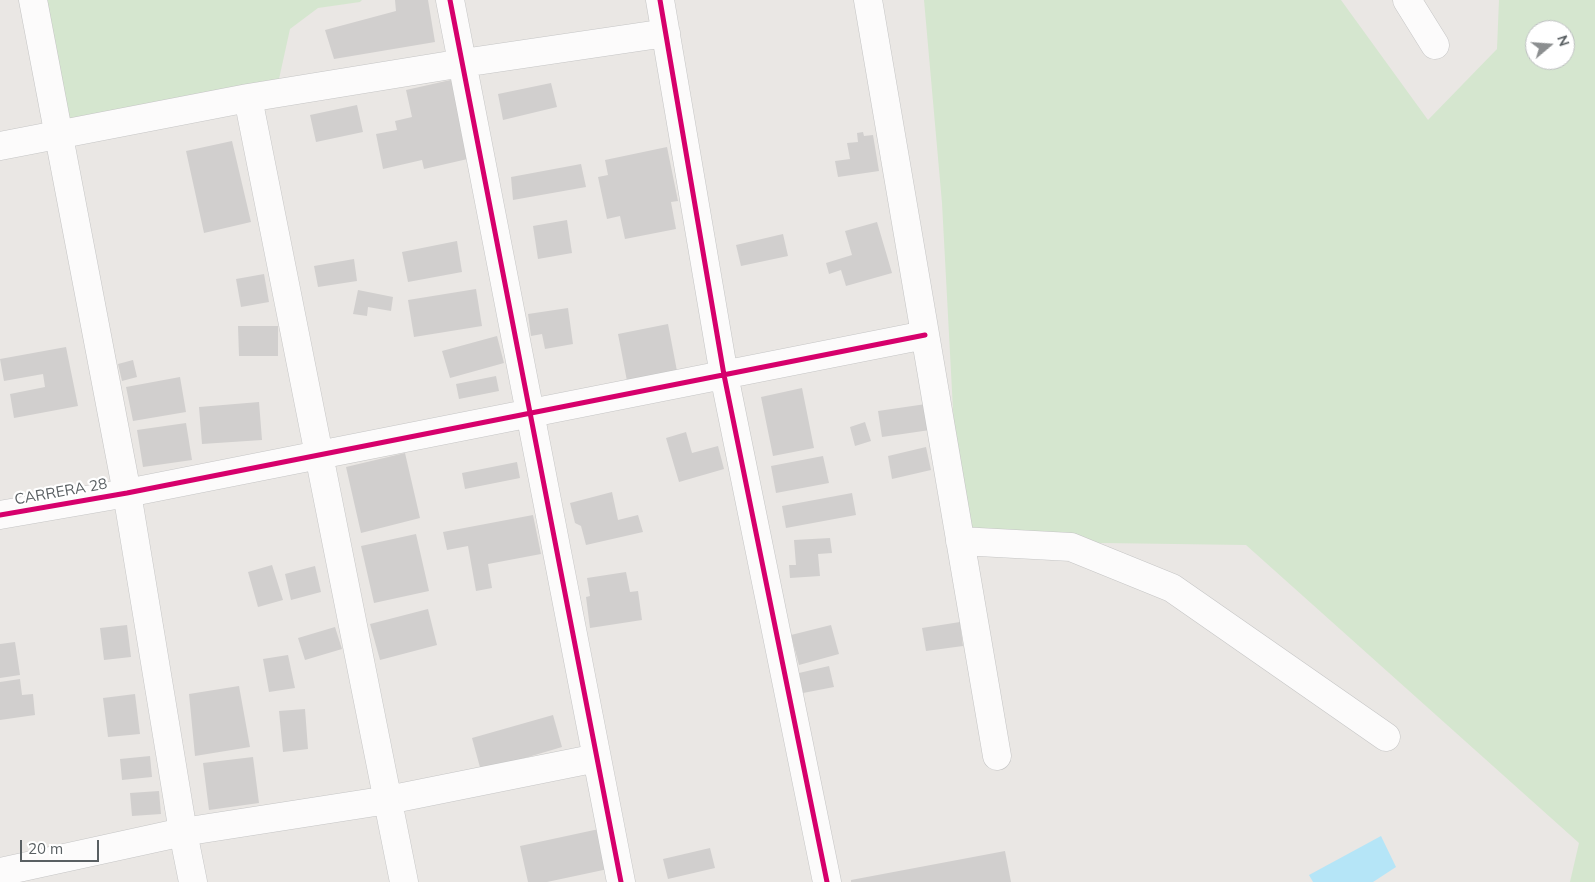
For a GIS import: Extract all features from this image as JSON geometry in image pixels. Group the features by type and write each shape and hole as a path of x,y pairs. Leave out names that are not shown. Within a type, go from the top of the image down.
{"street":[{"path":"33,0 127,493 193,882"},
{"path":"450,0 621,882"},
{"path":"660,0 724,375 827,882"},
{"path":"868,0 997,756"},
{"path":"1408,0 1435,45"},
{"path":"0,146 248,98 463,62 666,33"},
{"path":"248,98 404,882"},
{"name":"CARRERA 28","path":"0,515 127,493 925,335"},
{"path":"960,541 1070,547 1172,588 1386,737"},
{"path":"0,872 183,832 388,800 597,758"}],"green space":[{"path":"41,0 362,0 360,2 318,8 290,29 279,79 227,96 62,124"},
{"path":"924,0 1341,0 1428,120 1497,49 1499,0 1595,0 1595,882 1570,882 1579,843 1246,545 960,541 942,203"}],"water":[{"path":"1381,836 1396,867 1373,882 1313,882 1309,875"}],"building":[{"path":"395,0 428,0 435,42 334,59 325,30 396,11"},
{"path":"455,79 472,158 424,169 422,160 383,169 376,134 397,130 395,121 412,117 406,90"},
{"path":"551,83 557,107 503,120 498,94"},
{"path":"357,105 363,132 316,142 310,115"},
{"path":"863,132 864,136 873,135 879,171 838,177 835,161 850,159 847,143 858,142 857,133"},
{"path":"232,141 251,222 204,233 186,151"},
{"path":"667,147 678,201 671,202 676,229 625,239 620,216 607,219 598,177 608,175 605,160"},
{"path":"581,164 586,187 513,200 511,177"},
{"path":"567,220 572,253 538,259 533,226"},
{"path":"877,222 892,273 846,286 841,270 829,274 826,263 852,255 845,231"},
{"path":"783,234 788,256 741,266 736,245"},
{"path":"457,241 462,272 408,282 402,252"},
{"path":"354,259 357,281 318,287 314,266"},
{"path":"264,274 269,302 241,307 236,279"},
{"path":"476,289 482,326 414,337 408,300"},
{"path":"358,290 393,297 391,311 368,307 367,316 353,314"},
{"path":"568,308 573,344 545,349 542,334 531,336 528,314"},
{"path":"668,324 677,371 627,381 618,334"},
{"path":"238,326 278,326 278,356 239,356"},
{"path":"497,336 504,363 450,378 442,351"},
{"path":"66,347 78,406 14,418 10,394 45,387 43,374 4,381 0,359"},
{"path":"133,360 137,377 122,381 118,364"},
{"path":"496,376 499,391 459,399 456,384"},
{"path":"180,377 186,412 133,421 126,387"},
{"path":"802,388 814,448 773,456 761,397"},
{"path":"259,402 262,440 202,444 199,407"},
{"path":"926,404 930,430 882,437 878,411"},
{"path":"865,422 871,441 855,446 850,427"},
{"path":"186,423 192,460 143,467 137,430"},
{"path":"686,432 692,453 718,446 724,469 679,482 666,438"},
{"path":"926,447 931,470 892,479 888,456"},
{"path":"405,453 420,518 361,533 346,467"},
{"path":"823,456 829,483 776,493 771,466"},
{"path":"517,462 520,478 465,489 462,473"},
{"path":"612,492 618,520 638,515 643,532 586,545 581,526 575,523 570,503"},
{"path":"852,493 856,515 786,528 782,506"},
{"path":"533,515 541,554 488,564 492,588 476,591 468,546 447,550 443,532"},
{"path":"416,534 429,591 374,603 361,546"},
{"path":"830,538 832,553 818,554 820,576 790,578 789,565 796,565 794,540"},
{"path":"272,565 283,600 258,607 248,572"},
{"path":"315,566 321,592 291,600 285,574"},
{"path":"626,572 630,592 638,591 642,620 590,628 586,597 590,596 587,578"},
{"path":"428,609 437,645 380,660 370,624"},
{"path":"960,622 963,646 926,651 922,628"},
{"path":"127,625 131,657 104,660 100,628"},
{"path":"831,625 839,654 799,665 791,635"},
{"path":"335,627 342,649 305,660 298,638"},
{"path":"15,642 20,675 0,678 0,644"},
{"path":"288,655 295,688 269,692 263,659"},
{"path":"829,666 834,687 803,693 799,673"},
{"path":"20,679 22,695 33,694 35,715 0,720 0,682"},
{"path":"239,686 250,747 195,756 189,694"},
{"path":"135,694 140,734 108,737 103,698"},
{"path":"305,709 308,749 283,752 279,711"},
{"path":"553,715 562,747 481,771 472,738"},
{"path":"150,756 152,777 122,780 120,759"},
{"path":"253,757 259,803 209,810 203,763"},
{"path":"159,791 161,814 132,816 130,793"},
{"path":"599,829 608,869 547,882 528,882 520,846"},
{"path":"710,848 715,868 668,879 663,859"},
{"path":"1005,851 1011,882 851,882 851,880"}],"cycle path":[{"path":"450,0 621,882"},
{"path":"660,0 724,375 827,882"},
{"path":"0,515 127,493 925,335"}]}
